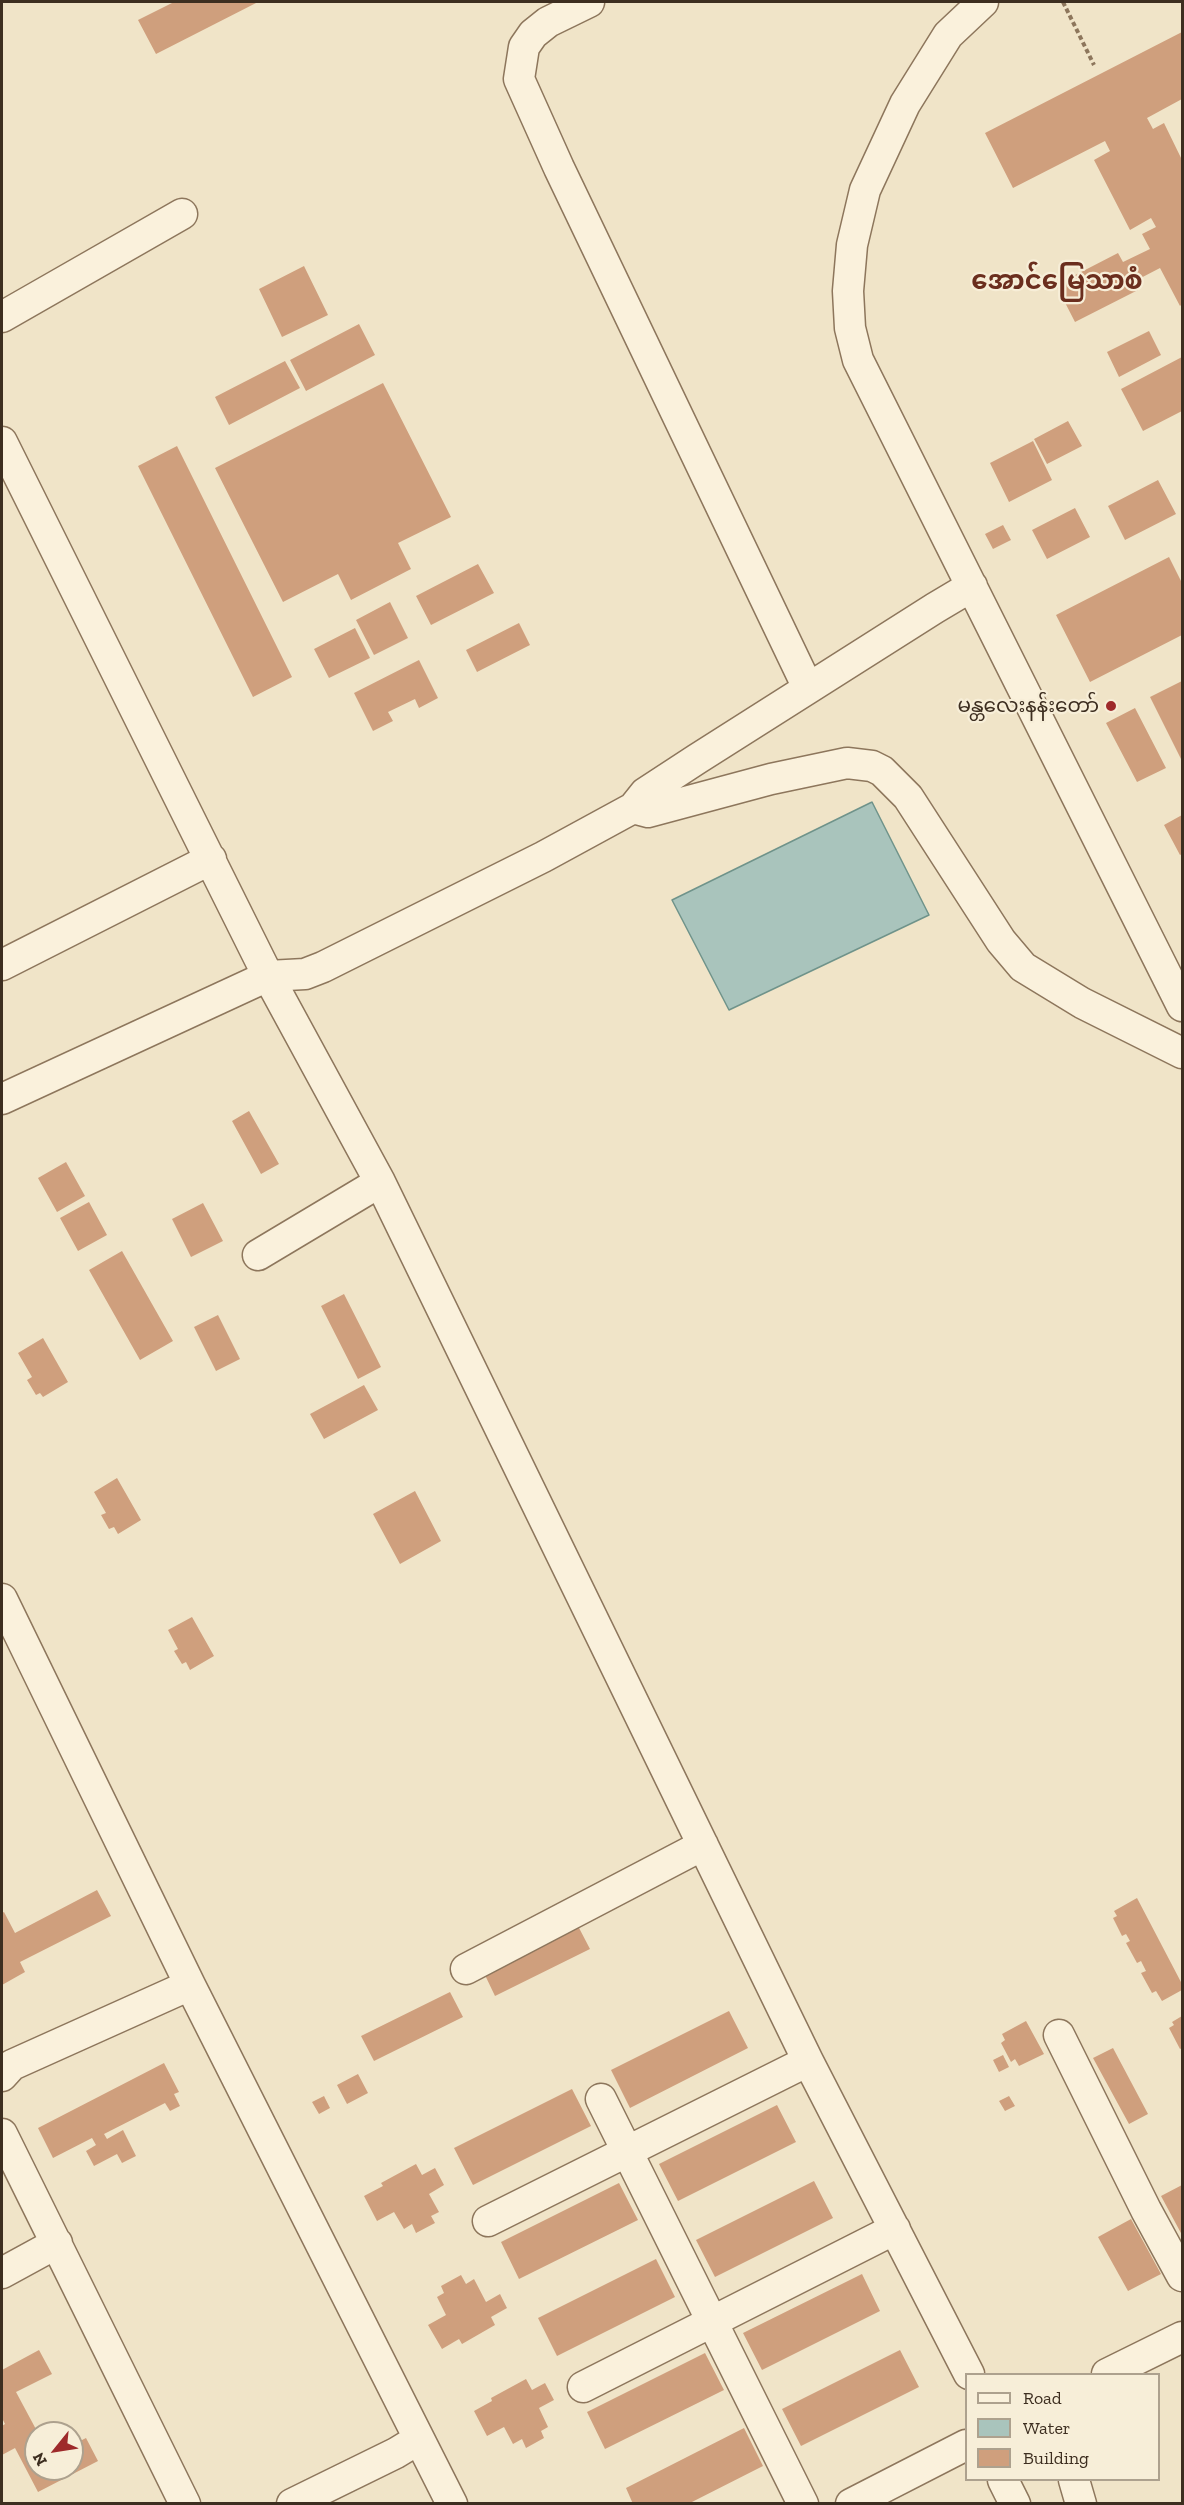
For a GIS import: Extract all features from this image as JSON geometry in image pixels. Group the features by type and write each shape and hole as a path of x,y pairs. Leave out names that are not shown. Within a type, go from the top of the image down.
{"street":[{"path":"589,2 548,22 533,34 524,47 519,79 559,168 808,688"},
{"path":"983,2 948,34 905,104 865,189 852,245 848,291 850,328 858,360 1182,1005"},
{"path":"2,317 182,214"},
{"path":"2,442 268,976 380,1182 808,2061 968,2373"},
{"path":"2,1100 268,976 305,974 323,967 543,856 633,808 645,794 808,688 972,586"},
{"path":"633,808 648,812 771,779 847,763 872,766 882,771 908,797 1001,941 1023,967 1082,1003 1182,1053"},
{"path":"2,965 211,859"},
{"path":"258,1255 380,1182"},
{"path":"2,1599 190,1985 408,2446 452,2504"},
{"path":"466,1969 703,1845"},
{"path":"2,2076 12,2065 190,1985"},
{"path":"1059,2035 1146,2210 1182,2276"},
{"path":"488,2222 627,2150 808,2061"},
{"path":"601,2099 803,2504"},
{"path":"2,2133 185,2504"},
{"path":"584,2387 895,2229"},
{"path":"2,2273 57,2243"},
{"path":"1109,2373 1182,2337"},
{"path":"292,2504 408,2446"},
{"path":"851,2504 965,2446"},
{"path":"1004,2481 1015,2504"},
{"path":"1074,2481 1081,2504"}],"path":[{"path":"1063,2 1094,65"}],"water":[{"path":"872,802 929,915 729,1010 672,900"}],"building":[{"path":"174,2 258,2 156,54 138,20"},
{"path":"1182,32 1182,99 1147,118 1153,129 1164,123 1182,160 1182,304 1180,306 1160,268 1133,282 1138,290 1075,322 1056,285 1118,253 1123,262 1150,249 1142,234 1156,227 1151,218 1130,230 1094,160 1110,151 1105,141 1013,188 985,133"},
{"path":"304,266 328,315 282,337 259,289"},
{"path":"359,324 375,355 306,391 290,360"},
{"path":"1149,331 1161,355 1119,377 1107,352"},
{"path":"1182,357 1182,411 1143,431 1121,389"},
{"path":"285,361 300,388 229,425 215,397"},
{"path":"383,383 451,517 398,543 411,569 351,600 338,574 283,602 215,468"},
{"path":"1068,421 1082,446 1047,464 1034,439"},
{"path":"1033,441 1052,480 1009,502 990,463"},
{"path":"177,446 292,677 253,697 138,466"},
{"path":"1158,480 1176,514 1125,540 1108,506"},
{"path":"1075,508 1090,537 1047,559 1032,530"},
{"path":"1003,525 1011,540 993,549 985,534"},
{"path":"1169,557 1182,583 1182,635 1090,682 1056,615"},
{"path":"478,564 494,593 431,625 416,596"},
{"path":"390,602 408,638 374,655 356,620"},
{"path":"519,623 530,645 477,672 466,650"},
{"path":"355,628 370,658 329,678 314,649"},
{"path":"419,660 438,698 419,708 415,699 388,712 393,721 373,731 354,693"},
{"path":"1182,681 1182,761 1150,697"},
{"path":"1135,708 1166,768 1137,782 1106,723"},
{"path":"1182,815 1182,854 1180,855 1164,825"},
{"path":"249,1111 279,1164 261,1174 232,1121"},
{"path":"66,1162 85,1196 57,1212 38,1178"},
{"path":"89,1202 107,1235 78,1251 60,1218"},
{"path":"203,1203 223,1241 191,1257 172,1219"},
{"path":"122,1251 173,1341 140,1360 89,1270"},
{"path":"344,1294 381,1367 358,1379 321,1306"},
{"path":"218,1315 240,1359 216,1371 194,1327"},
{"path":"43,1338 68,1382 43,1397 40,1393 36,1395 27,1380 32,1377 18,1353"},
{"path":"364,1385 378,1410 324,1439 310,1414"},
{"path":"117,1478 141,1520 118,1534 114,1527 109,1529 101,1515 106,1513 94,1492"},
{"path":"415,1491 441,1541 400,1564 373,1514"},
{"path":"192,1617 214,1656 190,1670 186,1662 182,1664 174,1651 178,1649 168,1630"},
{"path":"97,1890 111,1916 20,1962 25,1972 2,1985 2,1913 4,1912 15,1933"},
{"path":"1137,1898 1182,1984 1182,1990 1162,2001 1156,1991 1152,1993 1141,1973 1146,1971 1141,1961 1137,1963 1126,1943 1130,1941 1126,1934 1122,1936 1113,1918 1117,1916 1114,1911"},
{"path":"578,1926 590,1949 495,1996 484,1973"},
{"path":"450,1992 463,2017 374,2061 361,2036"},
{"path":"729,2011 748,2048 630,2108 611,2070"},
{"path":"1182,2016 1182,2048 1180,2049 1169,2028 1174,2025 1172,2022"},
{"path":"1026,2021 1044,2054 1019,2066 1015,2059 1011,2062 1001,2043 1005,2040 1002,2034"},
{"path":"1113,2048 1148,2114 1129,2124 1093,2058"},
{"path":"1003,2055 1009,2067 999,2072 993,2060"},
{"path":"164,2063 179,2092 174,2094 180,2106 170,2111 165,2103 104,2134 107,2139 123,2130 136,2156 122,2163 117,2154 94,2166 86,2151 96,2145 92,2138 53,2158 38,2128"},
{"path":"358,2074 368,2093 347,2104 337,2085"},
{"path":"572,2089 591,2126 473,2185 454,2148"},
{"path":"324,2096 330,2108 319,2114 312,2102"},
{"path":"1009,2096 1015,2106 1005,2111 999,2101"},
{"path":"777,2105 796,2142 678,2201 659,2164"},
{"path":"416,2164 422,2175 435,2168 444,2185 429,2194 439,2212 431,2216 435,2223 416,2233 412,2224 404,2229 394,2212 377,2221 364,2196 383,2186 381,2183"},
{"path":"814,2181 833,2218 715,2277 696,2240"},
{"path":"619,2183 638,2220 519,2279 501,2242"},
{"path":"1182,2185 1182,2235 1161,2196"},
{"path":"1131,2219 1161,2274 1128,2291 1098,2237"},
{"path":"656,2259 675,2297 557,2356 538,2318"},
{"path":"862,2274 880,2311 762,2370 743,2333"},
{"path":"461,2275 466,2284 474,2279 486,2302 500,2294 507,2308 491,2317 495,2325 462,2344 459,2339 442,2349 428,2325 446,2315 437,2297 444,2293 441,2286"},
{"path":"39,2350 52,2374 16,2392 32,2421 24,2421 24,2465 15,2448 2,2455 2,2426 5,2424 2,2418 2,2370"},
{"path":"900,2350 919,2387 801,2446 782,2409"},
{"path":"705,2353 724,2390 605,2449 587,2412"},
{"path":"526,2379 532,2390 545,2383 554,2400 539,2408 548,2427 541,2431 544,2438 526,2448 522,2439 513,2444 504,2427 487,2436 474,2411 492,2401 491,2398"},
{"path":"744,2428 763,2466 688,2504 633,2504 626,2488"},
{"path":"86,2438 98,2461 84,2468 84,2439"},
{"path":"32,2481 59,2481 38,2492"}],"place":[{"name":"မန္တလေးနန်းတော်","path":"1111,706"}],"district":[{"name":"အောင်မြေသာစံ","path":"1057,282"}]}
